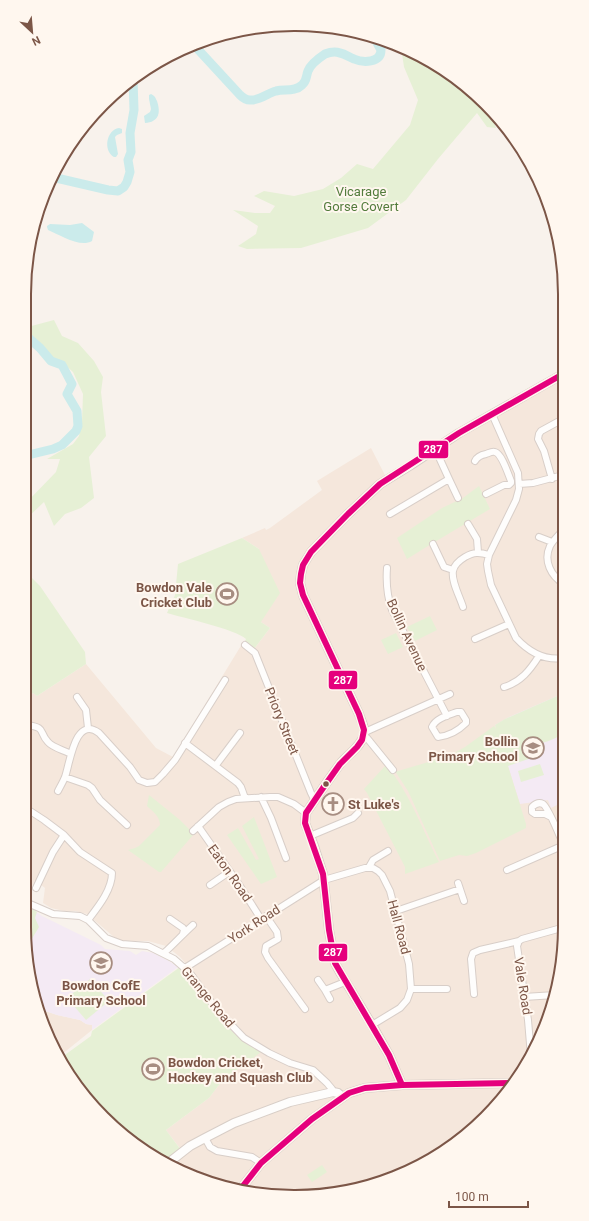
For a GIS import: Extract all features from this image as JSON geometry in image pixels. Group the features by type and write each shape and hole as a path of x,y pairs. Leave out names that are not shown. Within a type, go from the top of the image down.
{"street":[{"path":"402,1085 389,1054 337,967 334,958 324,880 318,857 305,823 306,813 341,763 354,751 361,741 364,735 364,726 303,595 300,583 300,574 303,565 311,552 380,484 492,414 558,377"},
{"path":"492,414 518,473 519,484 516,500 489,555 487,564 489,578 509,624 516,638 522,645 539,656 558,658"},
{"path":"552,478 544,451 538,439 541,430 558,422"},
{"path":"432,451 438,455 458,498"},
{"path":"475,461 477,457 493,451 497,452 503,462 511,483 486,494"},
{"path":"503,462 512,458"},
{"path":"519,484 533,483 558,476"},
{"path":"390,514 449,479"},
{"path":"468,524 476,539 478,552"},
{"path":"558,536 549,548 547,560 551,571 558,579"},
{"path":"539,537 552,542"},
{"path":"433,544 444,567 453,570"},
{"path":"463,607 455,583 453,570 458,562 469,555 478,552 489,555"},
{"name":"Bollin Avenue","path":"387,568 386,582 389,602 446,716"},
{"path":"475,639 509,624"},
{"name":"Priory Street","path":"245,645 255,653 311,793 316,799"},
{"path":"504,687 520,679 530,670 539,656"},
{"path":"58,791 65,777 77,738 88,728 93,728 99,733 140,780 147,783 155,782 174,760 225,680"},
{"path":"364,735 450,694"},
{"path":"77,697 86,710 88,728"},
{"path":"461,712 466,723 461,728 450,734 438,737 432,726 434,723 446,716 461,712"},
{"path":"31,725 37,726 48,742 71,754"},
{"path":"216,765 240,733"},
{"path":"364,735 393,770"},
{"path":"185,743 238,783 245,798"},
{"path":"65,777 88,785 92,788 100,800 127,825"},
{"path":"261,797 271,818 286,858"},
{"path":"193,831 224,804 236,799 278,797 294,804 306,813"},
{"path":"31,812 64,835 80,852 112,873 112,881 88,920 80,916 53,914 31,904"},
{"path":"310,836 353,818 358,813"},
{"path":"551,817 558,833"},
{"name":"Eaton Road","path":"198,826 229,872 277,932 278,939 266,946 265,952 305,1010"},
{"path":"36,888 53,852 64,835"},
{"path":"507,870 558,849"},
{"path":"324,880 369,867 372,860 388,851"},
{"name":"Hall Road","path":"369,867 376,869 382,875 390,891 409,964 411,989"},
{"path":"210,885 229,872"},
{"name":"York Road","path":"185,968 324,880"},
{"path":"396,911 459,886 464,901"},
{"path":"170,919 184,930 183,934"},
{"name":"Grange Road","path":"88,920 106,938 122,944 148,946 174,959 195,978 217,1010 244,1038 269,1053 290,1063 312,1070 332,1088 333,1092"},
{"path":"164,953 193,925"},
{"name":"Vale Road","path":"530,1045 528,1020 517,946 519,941 522,939 558,929"},
{"path":"474,994 471,960 473,953 519,941"},
{"path":"318,980 330,999"},
{"path":"325,990 345,982"},
{"path":"372,1025 400,1008 407,1000 411,989 447,989"},
{"path":"524,997 549,995"},
{"path":"244,1185 262,1163 312,1120 349,1093 365,1088 402,1085 507,1083"},
{"path":"172,1160 190,1146 234,1123 290,1102 333,1092 338,1093 343,1097"},
{"path":"205,1138 210,1147 217,1151 252,1157 262,1163"}],"shaded area":[{"path":"558,379 558,926 556,961 553,978 538,1027 514,1073 481,1113 441,1146 395,1170 346,1185 329,1188 294,1190 260,1188 243,1185 210,1176 176,1162 185,1155 166,1130 209,1098 222,1081 265,1048 246,1036 232,1019 218,1006 197,976 180,957 166,946 148,941 121,941 114,937 87,914 51,908 43,903 45,888 35,880 31,889 31,695 33,693 37,696 86,664 156,748 173,757 242,644 251,653 270,628 261,622 259,549 242,538 265,528 266,530 270,528 322,490 317,481 371,448 387,479"},
{"name":"Bollin Primary School","path":"558,696 558,804 551,808 548,800 520,804 495,725 509,717"},
{"name":"Bowdon CofE Primary School","path":"31,908 42,916 101,945 105,949 130,951 136,955 142,951 153,953 178,967 92,1030 92,1025 86,1024 80,1020 45,1011 40,995 33,961"},
{"path":"45,1011 80,1020 86,1024 92,1025 92,1030 63,1053"}],"green space":[{"name":"Vicarage Gorse Covert","path":"402,54 441,75 481,108 494,122 496,128 487,127 477,113 406,200 368,228 301,248 247,249 238,246 256,234 258,226 233,210 255,213 270,213 275,206 254,196 264,191 294,196 323,189 341,178 357,164 373,169 410,125 418,100 404,67"},
{"path":"54,320 62,336 78,343 94,361 103,377 101,392 106,436 89,457 94,498 81,508 65,514 54,526 44,502 31,514 31,498 56,472 60,459 47,459 73,444 79,436 82,422 83,394 73,372 63,363 52,359 44,347 31,335 31,326"},
{"path":"479,486 490,509 407,559 397,538 442,508 463,498"},
{"name":"Bowdon Vale Cricket Club","path":"242,538 259,549 280,593 261,622 270,628 254,649 245,641 246,639 231,631 167,613 175,595 178,564"},
{"path":"31,577 40,586 85,652 86,664 37,696 33,693 31,695"},
{"path":"430,616 437,630 415,641 407,627"},
{"path":"396,633 403,647 388,654 381,640"},
{"path":"558,696 558,736 534,746 537,756 508,766 526,828 476,853 467,856 459,855 440,861 408,791 395,771 449,756 465,747 494,726 496,729 495,725 505,719"},
{"path":"540,764 544,775 521,782 518,771"},
{"path":"386,765 409,799 439,862 405,874 405,867 364,789"},
{"path":"149,795 180,820 194,834 161,872 128,850 139,846 160,825 157,816 147,806"},
{"path":"254,817 277,877 261,884 227,835 238,828 256,860 259,859 242,826"},
{"path":"31,908 37,912 35,918 39,927 32,939"},
{"path":"33,957 38,985 36,978"},
{"name":"Bowdon Cricket, Hockey and Squash Club","path":"180,967 226,1025 242,1040 261,1052 222,1081 209,1098 166,1130 181,1150 170,1159 148,1146 121,1125 96,1100 75,1073 65,1055 91,1036 92,1031"},
{"path":"90,979 109,1001 86,1020 67,998"},
{"path":"322,1165 327,1172 312,1182 307,1175"}],"water":[{"path":"151,94 157,101 159,113 156,119 145,123 144,116 150,112 151,109 149,95"},
{"path":"119,128 122,129 122,133 115,137 118,154 114,157 108,150 107,146 111,133"},
{"path":"82,223 94,232 92,241 87,243 76,242 64,238 48,230 47,227 50,224 70,225"}],"waterway":[{"path":"198,49 241,96 247,100 253,100 276,91 296,89 305,82 311,66 327,53 338,52 354,59 371,61 375,60 380,54 381,50 378,45"},
{"path":"58,178 108,190 118,191 124,187 130,172 128,160 131,152 130,133 134,110 133,86"},
{"path":"31,340 51,361 62,365 72,384 67,394 77,411 78,426 76,431 62,445 53,449 31,454"}],"transit line":[{"name":"287","path":"402,1085 389,1055 335,963 329,930 323,874 305,823 306,813 340,764 362,740 364,730 359,714 303,595 300,583 301,574 303,565 311,552 380,484 459,433 558,377"},
{"name":"287","path":"244,1185 261,1163 312,1119 349,1093 365,1088 402,1085 507,1083"}],"place":[{"name":"Bowdon Vale Cricket Club","path":"227,594"},
{"name":"Bollin Primary School","path":"533,748"},
{"name":"St Luke's","path":"333,804"},
{"name":"Bowdon CofE Primary School","path":"101,963"},
{"name":"Bowdon Cricket, Hockey and Squash Club","path":"153,1069"}]}
